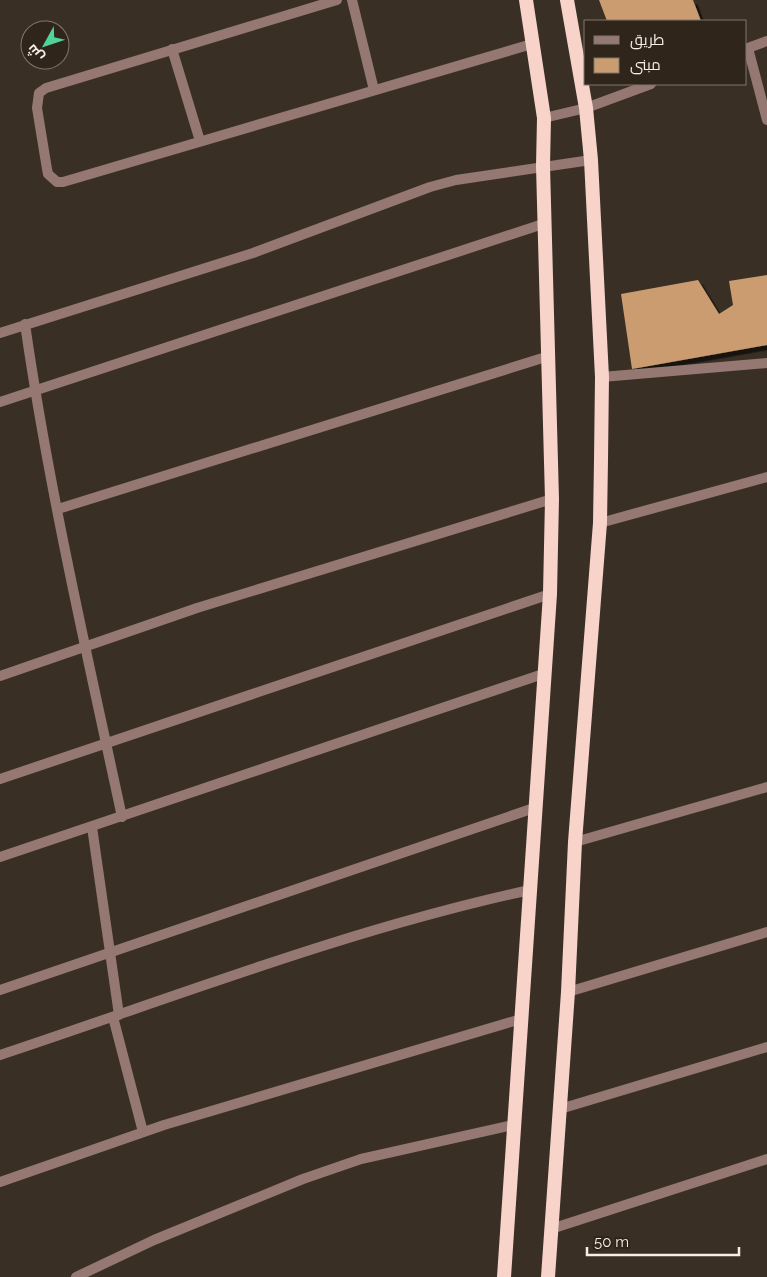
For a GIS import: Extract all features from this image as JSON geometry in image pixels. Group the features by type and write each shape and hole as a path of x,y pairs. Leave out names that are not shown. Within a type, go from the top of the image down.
{"highway":[{"path":"504,1277 513,1125 546,673 552,499 543,166 544,118 526,0"},
{"path":"548,1277 568,992 575,842 600,523 602,377 591,160 586,108 567,0"}],"street":[{"path":"337,0 55,84 39,94 37,108 48,174 57,182 63,182 532,44"},
{"path":"352,0 374,90"},
{"path":"767,41 747,48 767,120"},
{"path":"172,49 200,141"},
{"path":"544,118 586,108 648,85"},
{"path":"0,332 253,253 430,187 456,180 591,160"},
{"path":"0,402 546,224"},
{"path":"26,324 35,390 58,509 122,817"},
{"path":"58,509 549,356"},
{"path":"602,377 767,363"},
{"path":"600,523 767,477"},
{"path":"0,676 197,608 552,499"},
{"path":"0,779 107,745 550,594"},
{"path":"0,857 546,673"},
{"path":"575,842 767,787"},
{"path":"0,990 537,807"},
{"path":"92,827 110,952 116,1016 143,1132"},
{"path":"0,1055 369,931 460,905 530,890"},
{"path":"568,992 767,932"},
{"path":"0,1182 143,1132 522,1019"},
{"path":"560,1109 767,1047"},
{"path":"76,1277 154,1240 319,1173 361,1159 513,1125"},
{"path":"551,1229 767,1159"}],"building":[{"path":"599,0 693,0 701,20 607,20"},
{"path":"767,275 767,345 632,369 621,294 698,280 719,314 733,305 729,281"}]}
